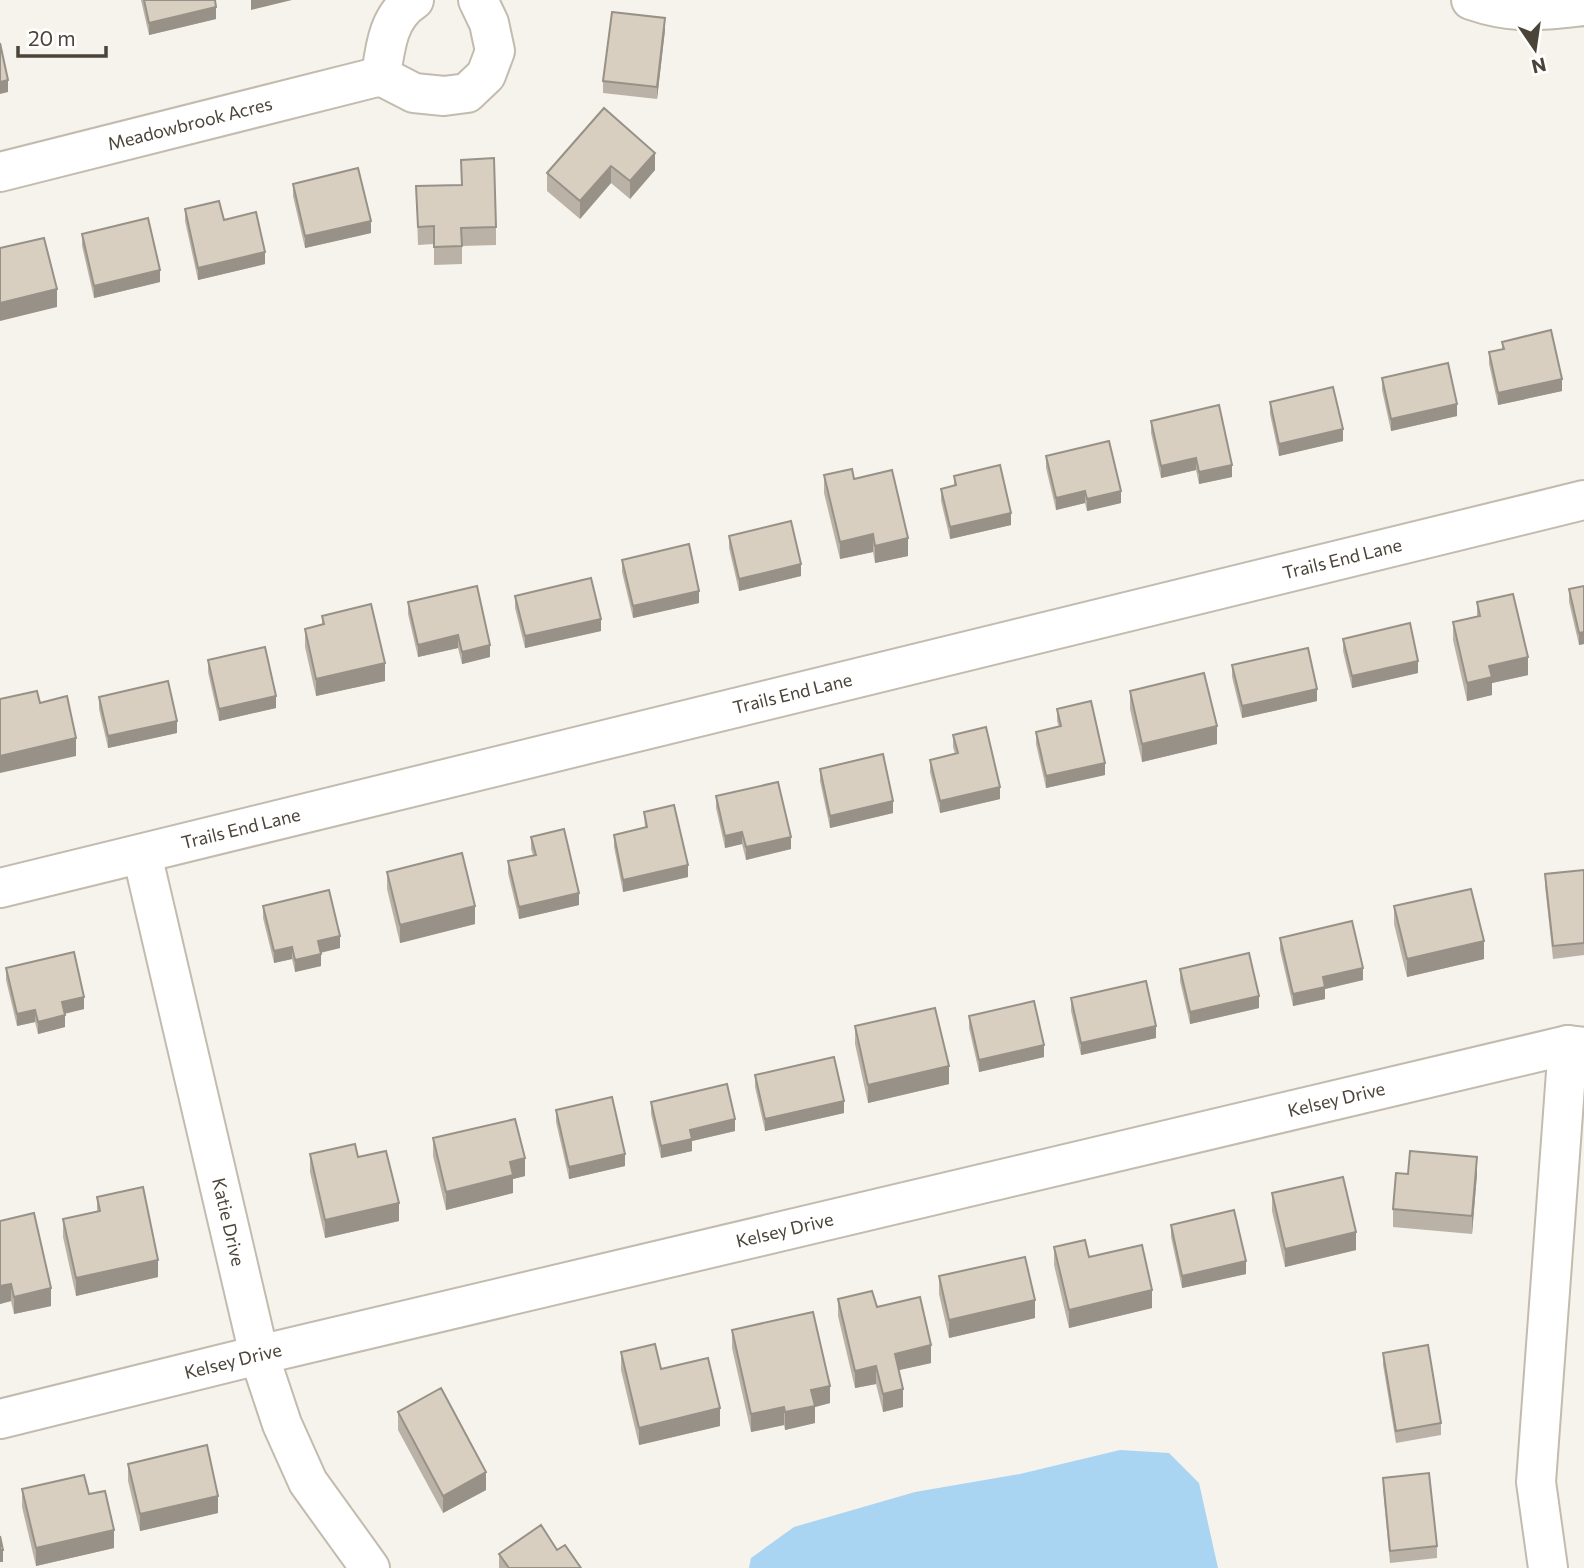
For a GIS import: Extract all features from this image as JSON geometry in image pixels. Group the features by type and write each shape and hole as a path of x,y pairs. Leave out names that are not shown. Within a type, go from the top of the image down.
{"street":[{"path":"414,0 402,7 387,38 381,76 414,93 444,96 467,93 486,75 495,51 489,23 478,0"},
{"path":"1471,0 1488,6 1528,12 1584,6"},
{"name":"Meadowbrook Acres","path":"0,172 381,76"},
{"name":"Trails End Lane","path":"0,888 1584,500"},
{"name":"Katie Drive","path":"142,854 259,1355 282,1424 308,1482 370,1568"},
{"name":"Kelsey Drive","path":"0,1419 259,1355 1576,1046 1536,1482 1548,1568"}],"water":[{"path":"1120,1450 1169,1453 1199,1483 1218,1568 749,1568 751,1558 794,1527 915,1492 1020,1474"}],"building":[{"path":"144,0 215,0 216,7 149,23"},
{"path":"612,12 665,18 657,87 603,81"},
{"path":"0,43 8,80 0,82"},
{"path":"604,108 655,153 630,181 611,166 580,201 547,173"},
{"path":"494,158 496,227 461,228 462,246 434,247 434,226 418,227 416,186 462,185 461,160"},
{"path":"358,168 371,221 305,236 293,184"},
{"path":"219,201 224,220 256,212 265,252 198,268 185,209"},
{"path":"148,218 160,270 94,286 82,234"},
{"path":"44,238 57,289 0,303 0,248"},
{"path":"1551,330 1562,379 1498,393 1489,352 1504,349 1502,342"},
{"path":"1448,363 1457,404 1391,419 1382,378"},
{"path":"1333,387 1343,429 1279,444 1270,402"},
{"path":"1219,405 1232,465 1199,472 1196,458 1161,466 1151,421"},
{"path":"1109,441 1121,491 1087,499 1085,491 1056,498 1046,456"},
{"path":"1000,465 1011,513 950,527 941,489 956,485 954,476"},
{"path":"852,469 854,479 892,470 908,538 875,546 873,534 840,542 824,475"},
{"path":"791,521 801,564 739,579 729,536"},
{"path":"689,544 699,591 633,606 622,560"},
{"path":"591,578 601,619 525,636 515,596"},
{"path":"477,586 490,645 462,652 458,635 418,645 408,602"},
{"path":"1584,586 1584,632 1579,633 1569,589"},
{"path":"1513,594 1528,657 1489,666 1492,677 1467,683 1453,622 1480,616 1477,602"},
{"path":"371,604 385,663 316,679 305,629 324,624 322,616"},
{"path":"1410,623 1418,661 1352,676 1343,639"},
{"path":"265,647 276,696 219,709 208,660"},
{"path":"1308,648 1317,689 1242,706 1232,665"},
{"path":"1204,673 1217,726 1142,744 1130,691"},
{"path":"168,681 177,721 108,736 99,697"},
{"path":"37,691 40,703 67,696 76,738 0,756 0,699"},
{"path":"1091,701 1105,763 1046,776 1036,732 1061,726 1057,709"},
{"path":"986,727 1000,787 940,801 930,760 958,753 953,735"},
{"path":"883,754 893,801 830,816 820,769"},
{"path":"778,782 791,837 746,847 742,832 725,836 716,796"},
{"path":"674,805 688,865 623,880 614,835 647,827 644,812"},
{"path":"564,829 579,893 519,907 508,861 536,855 531,837"},
{"path":"462,853 475,906 400,925 387,872"},
{"path":"1584,870 1584,943 1553,946 1545,874"},
{"path":"1471,889 1484,941 1407,959 1394,906"},
{"path":"329,890 340,936 318,941 321,954 295,960 292,947 274,951 263,906"},
{"path":"1352,921 1363,968 1323,977 1325,987 1293,994 1280,938"},
{"path":"74,952 84,997 62,1002 65,1015 38,1022 35,1010 17,1014 6,968"},
{"path":"1249,953 1259,996 1190,1012 1180,969"},
{"path":"1146,981 1156,1026 1081,1043 1071,998"},
{"path":"1034,1001 1044,1045 979,1060 969,1016"},
{"path":"935,1008 949,1066 868,1085 855,1026"},
{"path":"834,1057 844,1101 765,1119 755,1075"},
{"path":"727,1084 735,1119 690,1130 692,1139 661,1146 651,1102"},
{"path":"612,1097 625,1154 569,1167 556,1110"},
{"path":"515,1119 525,1158 510,1162 513,1175 446,1192 433,1138"},
{"path":"355,1144 358,1157 386,1151 399,1203 325,1220 310,1154"},
{"path":"1410,1151 1477,1157 1472,1216 1393,1209 1396,1173 1408,1174"},
{"path":"1343,1177 1356,1232 1285,1249 1272,1193"},
{"path":"143,1187 158,1260 76,1278 63,1219 100,1211 97,1197"},
{"path":"1234,1210 1246,1261 1182,1276 1171,1225"},
{"path":"34,1213 51,1288 14,1297 11,1284 0,1286 0,1221"},
{"path":"1085,1240 1089,1257 1142,1245 1152,1290 1069,1310 1054,1247"},
{"path":"1025,1257 1035,1300 949,1320 939,1276"},
{"path":"872,1291 877,1307 920,1297 931,1345 895,1354 903,1389 883,1394 876,1366 855,1371 838,1299"},
{"path":"813,1312 830,1386 811,1390 815,1406 785,1412 784,1407 751,1414 732,1330"},
{"path":"655,1344 661,1369 708,1358 720,1408 639,1428 621,1352"},
{"path":"1428,1345 1441,1423 1396,1431 1383,1353"},
{"path":"441,1388 486,1472 443,1496 398,1412"},
{"path":"207,1445 218,1496 140,1514 128,1464"},
{"path":"1429,1473 1437,1546 1390,1551 1383,1478"},
{"path":"84,1475 89,1494 105,1491 114,1530 36,1548 22,1489"},
{"path":"541,1525 557,1550 565,1545 581,1568 509,1568 499,1554"}]}
